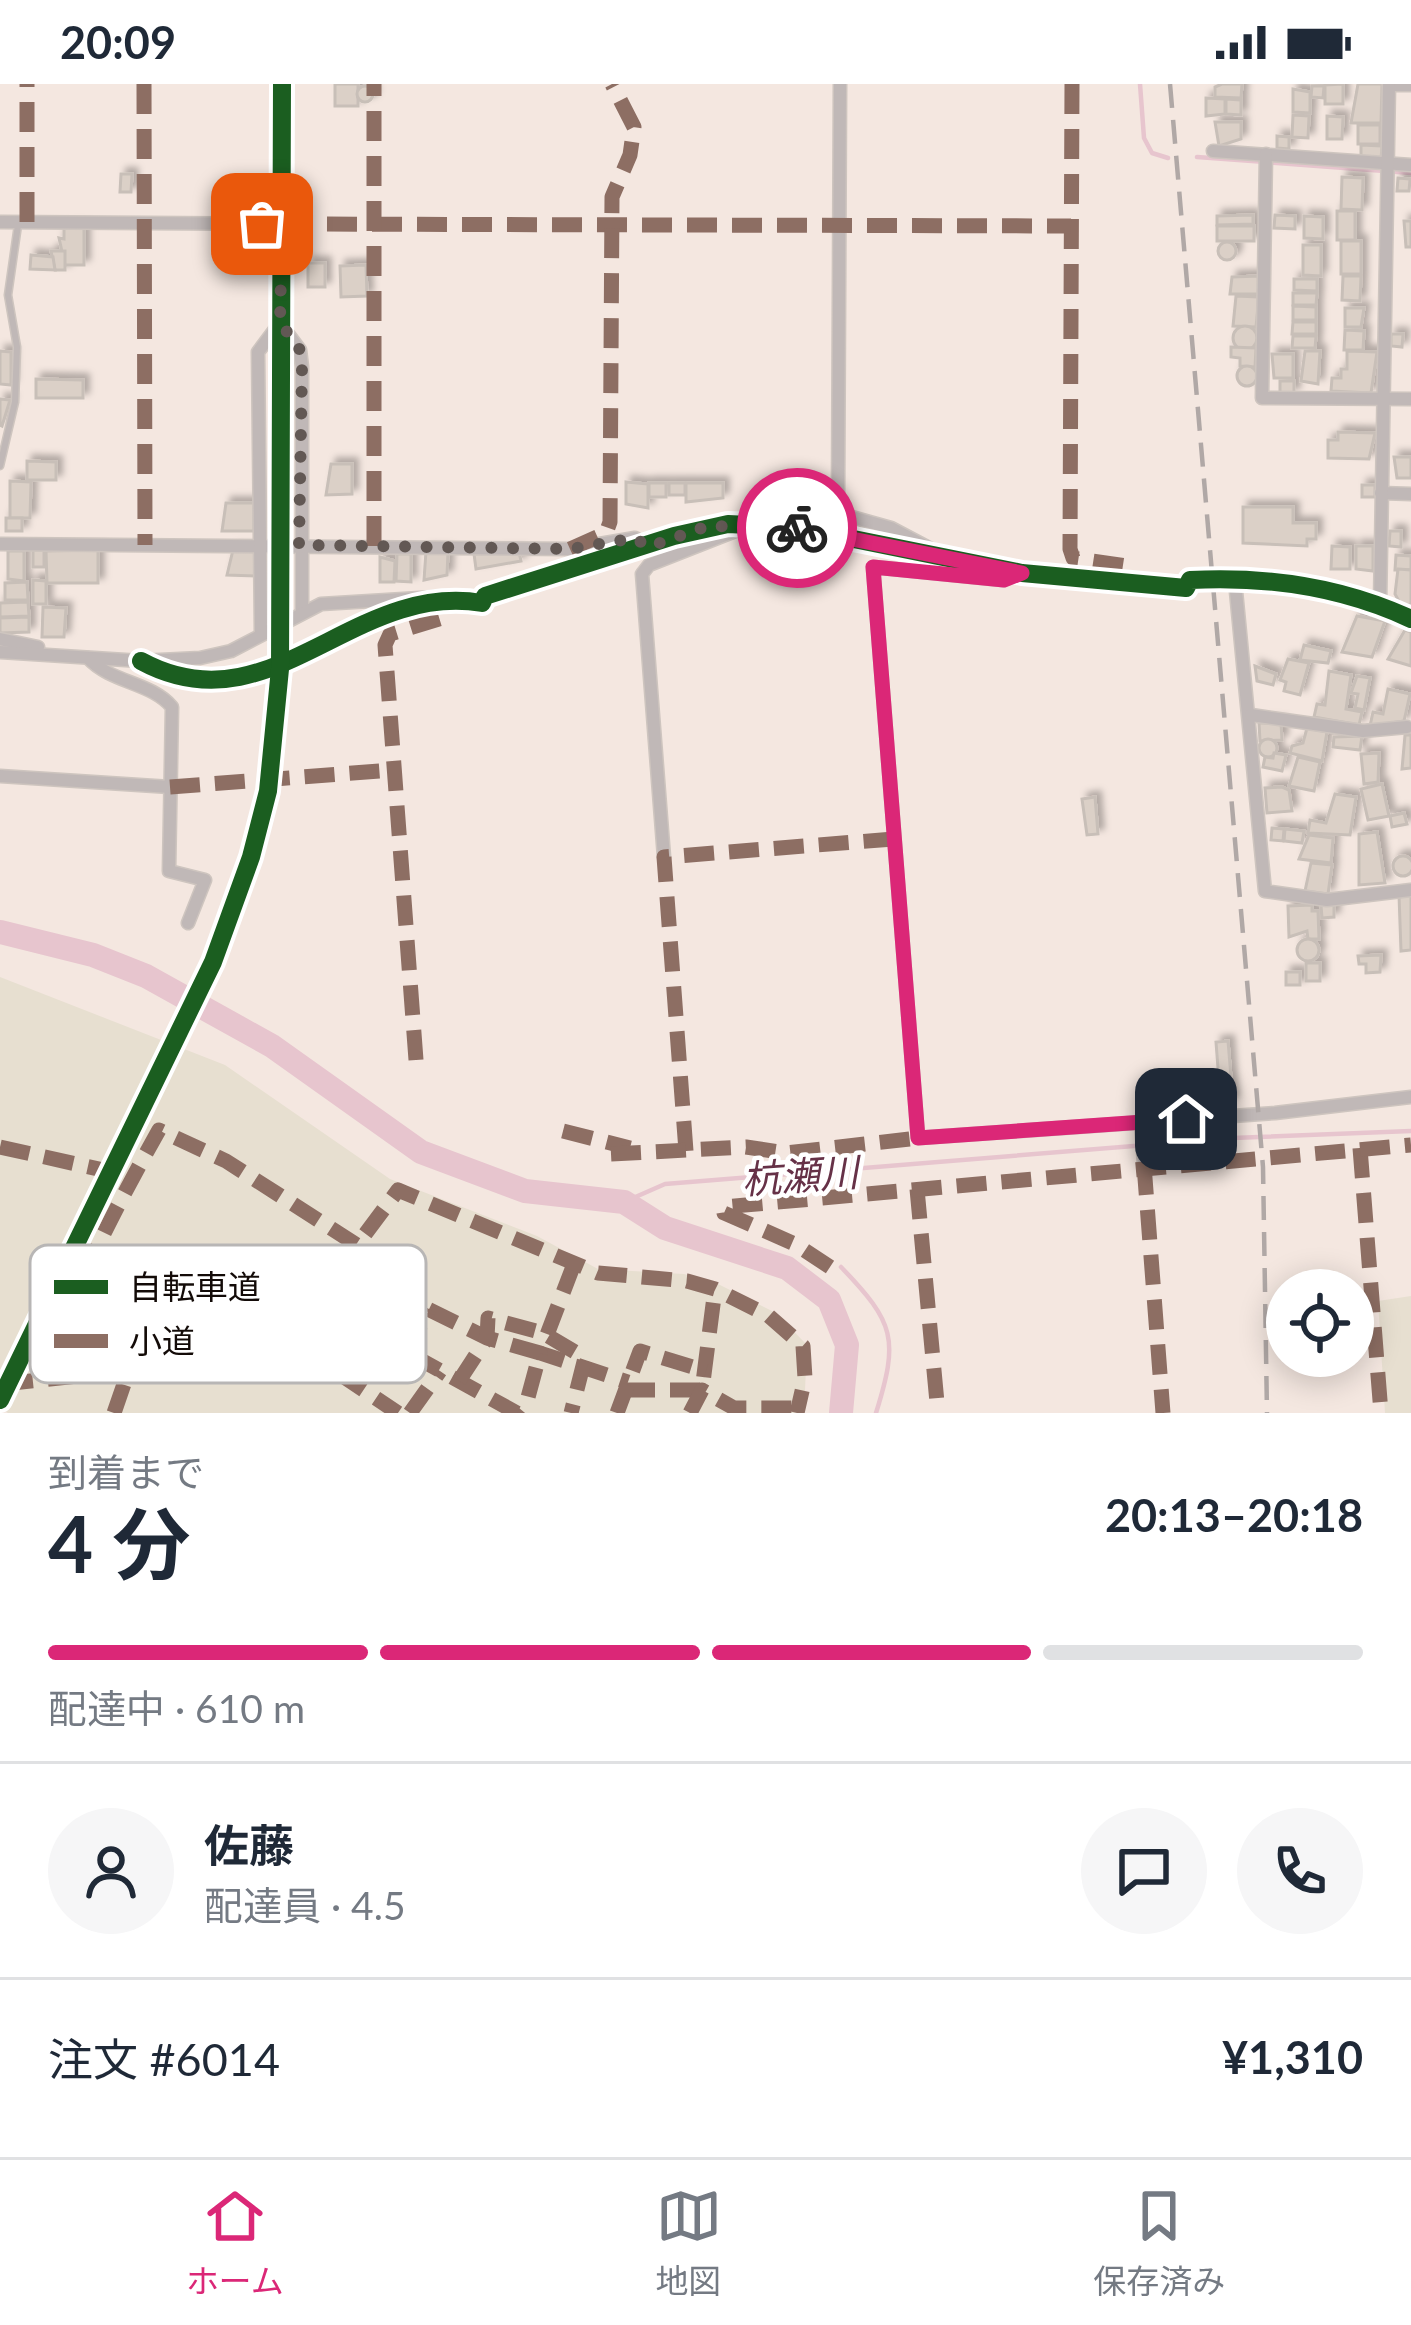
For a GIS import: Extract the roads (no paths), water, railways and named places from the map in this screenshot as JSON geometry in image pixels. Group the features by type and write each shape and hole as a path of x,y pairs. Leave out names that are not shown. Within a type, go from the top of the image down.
{"street":[{"path":"75,1245 232,917 268,791 280,668 282,84"},
{"path":"840,84 838,505 842,514 891,528 946,560"},
{"path":"1380,604 1389,85 1411,86"},
{"path":"1213,151 1411,165"},
{"path":"1266,154 1262,398 1411,399"},
{"path":"0,222 282,224"},
{"path":"261,634 258,352 280,322"},
{"path":"280,322 300,350 302,368 302,612"},
{"path":"1381,493 1411,494"},
{"path":"664,857 643,574 650,565 748,525"},
{"path":"0,652 141,661 200,658 231,651 302,612 352,598 485,596 708,526 748,525 794,527 1022,573 1186,588 1190,580 1316,585 1380,604 1411,619"},
{"path":"0,544 570,549 635,538 648,547"},
{"path":"1022,573 1004,580 873,567 918,1138 1141,1125 1411,1097"},
{"path":"1235,581 1265,891 1327,899 1411,890"},
{"path":"141,661 223,679 280,668 358,622 422,607 482,603 485,596"},
{"path":"0,639 55,654"},
{"path":"87,657 104,675 165,699 172,707 169,871 205,880 188,923"},
{"path":"1251,715 1363,731 1410,724"},
{"path":"0,776 170,787"},
{"path":"1141,1125 1144,1165"},
{"path":"6,1388 30,1338"}],"lane":[{"path":"0,466 15,402 17,347 8,295 19,222"}],"waterway":[{"path":"1140,84 1144,138 1152,153 1168,158"},
{"path":"1197,157 1411,173"},
{"name":"杭瀬川","path":"0,932 93,955 146,976 272,1046 421,1152 525,1191 624,1202 665,1228 787,1268 829,1300 847,1345 841,1413"},
{"name":"杭瀬川","path":"624,1202 665,1184 1233,1138 1411,1131"},
{"path":"841,1267 872,1303 887,1333 888,1367 876,1413"}],"railway":[{"path":"1170,84 1263,1167 1267,1413"}]}
